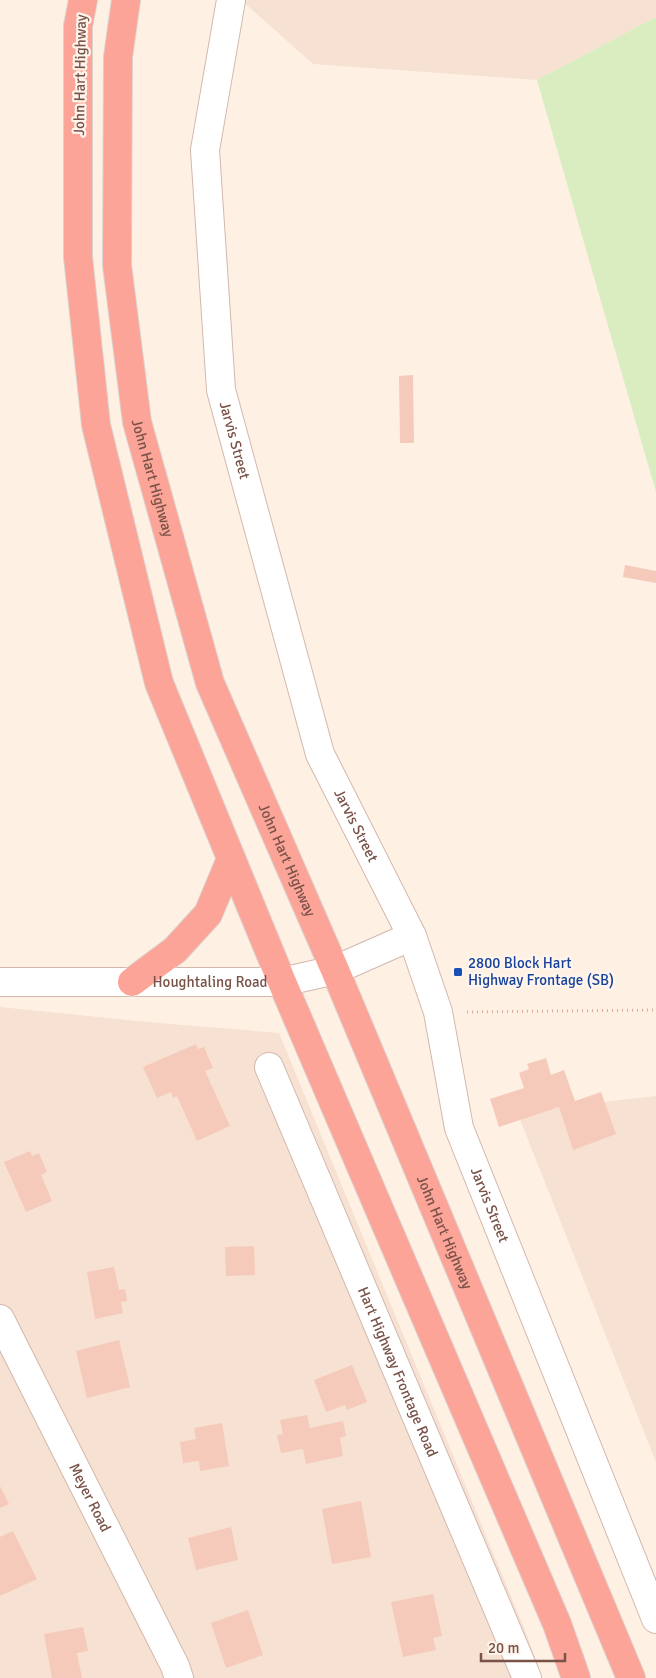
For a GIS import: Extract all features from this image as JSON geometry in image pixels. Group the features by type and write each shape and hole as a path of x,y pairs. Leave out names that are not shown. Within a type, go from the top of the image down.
{"highway":[{"name":"John Hart Highway","path":"83,0 78,26 78,257 96,425 159,683 282,982 549,1606 576,1678"},
{"name":"John Hart Highway","path":"126,0 118,57 117,265 137,422 210,683 335,970 616,1640 630,1678"},
{"path":"132,982 175,950 208,914 231,859"}],"street":[{"name":"Jarvis Street","path":"231,0 205,150 221,390 320,754 412,936 438,1012 459,1128 656,1619"},
{"name":"Houghtaling Road","path":"0,982 282,982 335,970 412,936"},
{"name":"Hart Highway Frontage Road","path":"269,1067 527,1678"},
{"name":"Meyer Road","path":"0,1319 175,1666 179,1678"}],"path":[{"path":"438,1012 656,1010"}],"shaded area":[{"path":"241,0 656,0 656,17 537,80 313,64"},
{"path":"0,1007 279,1033 527,1635 542,1678 0,1678"},
{"path":"656,1096 656,1462 517,1112"}],"green space":[{"path":"656,17 656,492 537,80"}],"building":[{"path":"413,375 414,443 400,443 399,376"},
{"path":"625,565 656,571 656,583 623,577"},
{"path":"196,1044 198,1049 204,1047 213,1068 205,1071 230,1126 197,1141 177,1096 173,1098 171,1092 157,1098 143,1067"},
{"path":"546,1058 551,1075 564,1070 575,1101 601,1092 616,1134 573,1150 559,1107 499,1127 490,1099 524,1088 519,1073 529,1069 527,1064"},
{"path":"30,1151 32,1156 39,1153 47,1172 41,1175 52,1201 26,1212 4,1162"},
{"path":"254,1246 255,1275 226,1276 225,1247"},
{"path":"114,1267 119,1290 125,1289 127,1301 121,1302 123,1313 95,1319 87,1272"},
{"path":"119,1340 130,1387 87,1398 76,1351"},
{"path":"352,1365 367,1402 347,1410 345,1405 326,1412 314,1380"},
{"path":"307,1415 310,1428 343,1421 346,1436 340,1438 343,1456 306,1464 303,1449 281,1453 277,1435 283,1434 280,1420"},
{"path":"222,1423 229,1466 200,1471 199,1461 183,1463 180,1442 196,1439 194,1428"},
{"path":"0,1486 9,1504 0,1508"},
{"path":"361,1501 371,1557 332,1564 322,1509"},
{"path":"231,1527 238,1560 196,1570 188,1538"},
{"path":"13,1531 37,1579 0,1596 0,1537"},
{"path":"433,1594 442,1636 433,1638 436,1650 403,1657 391,1602"},
{"path":"248,1610 263,1655 226,1668 211,1623"},
{"path":"83,1627 88,1651 77,1653 82,1678 52,1678 44,1634"}],"place":[{"name":"2800 Block Hart Highway Frontage (SB)","path":"458,972"}]}
